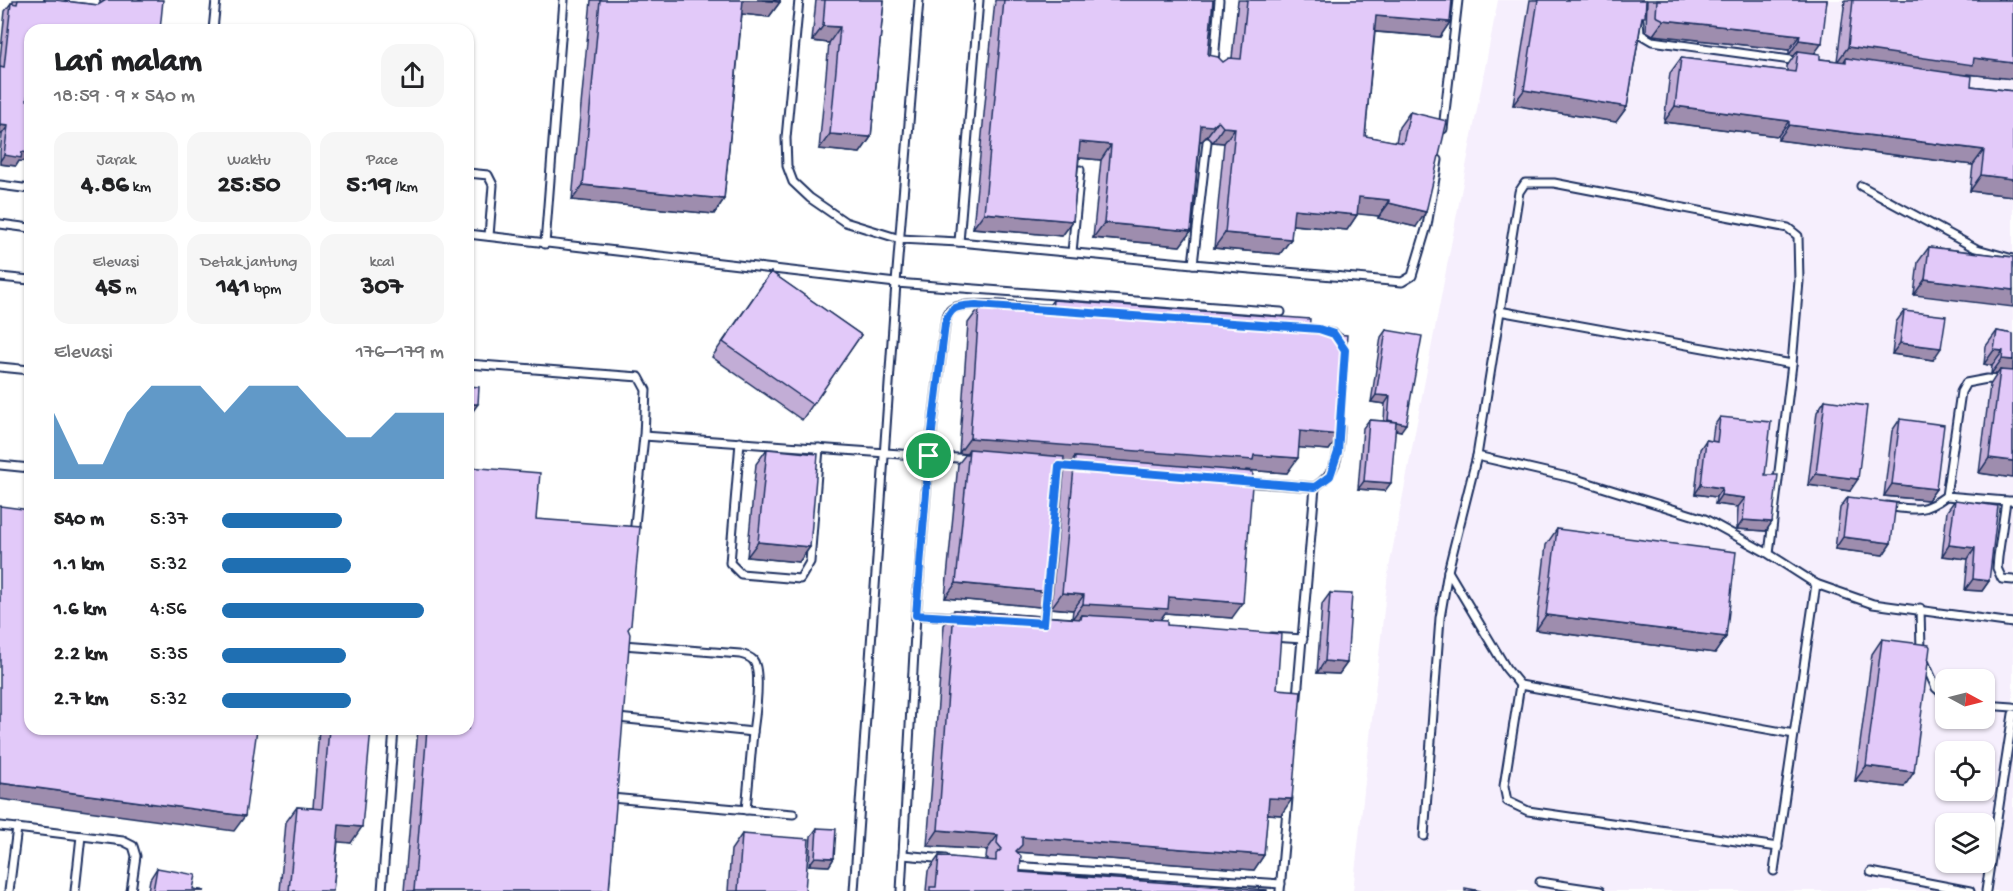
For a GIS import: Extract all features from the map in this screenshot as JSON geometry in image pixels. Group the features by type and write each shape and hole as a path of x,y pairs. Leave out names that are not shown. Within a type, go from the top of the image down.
{"street":[{"path":"52,0 93,4"}],"lane":[{"path":"214,24 216,0"},
{"path":"545,244 564,0"},
{"path":"799,0 786,138 787,166 793,182 810,198 845,222 900,239 959,242 1402,282 1412,276 1424,236 1439,149"},
{"path":"854,891 896,283 919,0"},
{"path":"959,242 979,0"},
{"path":"1213,72 1220,0"},
{"path":"1441,138 1458,0"},
{"path":"1640,9 1640,34 1652,41 1805,62"},
{"path":"1193,264 1208,142"},
{"path":"1072,252 1080,170"},
{"path":"474,174 488,175 493,185 489,237"},
{"path":"1425,837 1440,618 1448,571 1477,456 1519,192 1525,183 1554,183 1794,230 1800,245 1792,364 1769,554"},
{"path":"0,185 24,188"},
{"path":"1860,186 1977,249 2013,259"},
{"path":"0,224 24,227"},
{"path":"474,235 896,283 1281,312"},
{"path":"0,277 24,279"},
{"path":"901,891 916,615 929,456 948,312 955,307 976,305 1060,310"},
{"path":"1499,311 1792,364"},
{"path":"1296,327 1334,334 1345,350"},
{"path":"474,364 639,377 646,390 634,541"},
{"path":"0,367 24,369"},
{"path":"1946,496 1961,392 1966,383 1977,380 2013,381"},
{"path":"1233,481 1315,487 1330,476 1338,452 1340,418"},
{"path":"644,436 981,460"},
{"path":"740,442 730,563 741,574 800,579 810,562 819,448"},
{"path":"1477,456 1576,479 1705,519 1769,554 1816,584 1873,604 2013,623"},
{"path":"0,465 24,467"},
{"path":"1296,709 1315,487"},
{"path":"1877,505 1920,511 1931,507 1946,496 2010,501 1998,568 2002,579 2013,580"},
{"path":"1448,571 1506,668 1520,685 1794,734"},
{"path":"1044,623 1049,578"},
{"path":"1774,871 1816,584"},
{"path":"1920,609 1920,649 1928,674 1935,683"},
{"path":"916,615 963,618"},
{"path":"1033,622 1056,624"},
{"path":"623,654 625,633"},
{"path":"1267,637 1303,639"},
{"path":"624,645 740,654 752,659 756,666 746,810"},
{"path":"1520,685 1504,786 1507,801 1528,811 1778,847"},
{"path":"617,730 618,706"},
{"path":"1995,706 2013,707"},
{"path":"1986,891 2013,714"},
{"path":"618,718 753,732"},
{"path":"382,891 394,735"},
{"path":"610,810 612,787"},
{"path":"1011,866 1280,888 1289,791"},
{"path":"611,798 793,814"},
{"path":"0,826 123,842 133,846 136,856 131,891"},
{"path":"9,891 17,828"},
{"path":"75,891 81,836"},
{"path":"903,855 950,860"},
{"path":"1871,872 1970,891"},
{"path":"1540,882 1600,891"}],"shaded area":[{"path":"1498,0 2013,0 2013,891 1353,891 1388,573"}],"building":[{"path":"18,0 55,0 98,5 106,0 163,0 161,24 24,24 24,152 22,152 21,158 4,155 8,126 0,125 0,67 4,68 11,3 17,4"},
{"path":"600,0 743,0 724,199 583,185"},
{"path":"825,0 884,0 871,137 830,134 840,27 823,26"},
{"path":"1004,0 1213,0 1208,55 1218,57 1223,62 1229,58 1241,59 1247,0 1452,0 1450,22 1376,16 1365,136 1403,143 1410,112 1447,121 1426,212 1389,203 1389,200 1359,197 1357,215 1294,209 1291,239 1225,233 1235,128 1223,127 1218,121 1212,126 1201,125 1191,231 1104,223 1111,145 1080,142 1073,221 984,213"},
{"path":"1538,0 1646,0 1645,17 1642,17 1627,107 1524,90"},
{"path":"1657,0 1827,0 1822,43 1799,40 1800,35 1664,20 1656,16"},
{"path":"1853,0 2013,0 2013,63 1974,58 1973,65 1848,47"},
{"path":"1798,51 1820,54 1820,59 1846,62 1846,58 1972,76 1971,86 2013,91 2013,179 1981,175 1984,150 1789,125 1789,121 1675,106 1681,58 1795,72"},
{"path":"1929,247 2013,257 2013,290 1925,279"},
{"path":"771,272 861,335 813,405 723,342"},
{"path":"1053,300 1310,319 1309,332 1347,335 1340,435 1300,431 1298,458 1254,455 1253,460 970,438 979,308 1052,313"},
{"path":"1904,311 1946,316 1941,348 1900,343"},
{"path":"1386,330 1422,336 1406,424 1388,420 1390,396 1376,395"},
{"path":"1997,331 2013,334 2013,360 2002,359 2003,351 1994,350"},
{"path":"2000,370 2013,371 2013,461 1989,458"},
{"path":"474,387 479,387 478,404 474,404"},
{"path":"1825,400 1867,406 1858,479 1816,474"},
{"path":"1720,417 1771,422 1765,475 1778,475 1772,522 1743,520 1745,498 1721,495 1722,488 1701,485 1706,440 1717,442"},
{"path":"1900,419 1944,425 1936,489 1892,484"},
{"path":"1369,420 1396,422 1391,483 1364,481"},
{"path":"767,449 818,454 810,547 758,542"},
{"path":"969,449 1064,457 1051,592 956,583"},
{"path":"1075,457 1253,472 1243,603 1169,597 1168,609 1083,604 1084,595 1062,593"},
{"path":"474,468 540,473 536,519 640,527 631,625 628,629 630,634 609,891 414,891 427,735 474,735"},
{"path":"1848,497 1896,503 1891,543 1843,537"},
{"path":"1955,500 1998,506 1989,581 1973,579 1975,548 1949,545"},
{"path":"0,506 24,509 24,735 256,735 245,816 0,783"},
{"path":"1557,529 1736,552 1726,637 1546,615"},
{"path":"1330,593 1352,594 1347,663 1325,661"},
{"path":"954,610 1081,619 1082,615 1167,620 1167,625 1281,634 1277,689 1301,691 1292,799 1269,798 1264,855 1022,837 1022,845 1016,851 1021,856 1020,872 1267,891 930,891 930,887 936,887 939,856 996,861 996,854 1002,849 997,843 998,835 938,830"},
{"path":"1882,639 1929,645 1930,647 1914,772 1866,766"},
{"path":"328,735 370,735 362,827 339,825 333,891 289,891 297,807 322,809"},
{"path":"817,828 836,829 834,858 815,857"},
{"path":"742,834 809,839 805,891 738,891"},
{"path":"157,868 196,875 193,889 205,891 153,891"},
{"path":"1465,888 1481,891 1465,891"}],"route":[{"path":"976,305 1319,329 1339,338 1345,350 1338,452 1330,476 1315,487 1059,466 1044,623 916,615 929,456 945,324 948,312 955,307 976,305"}]}
